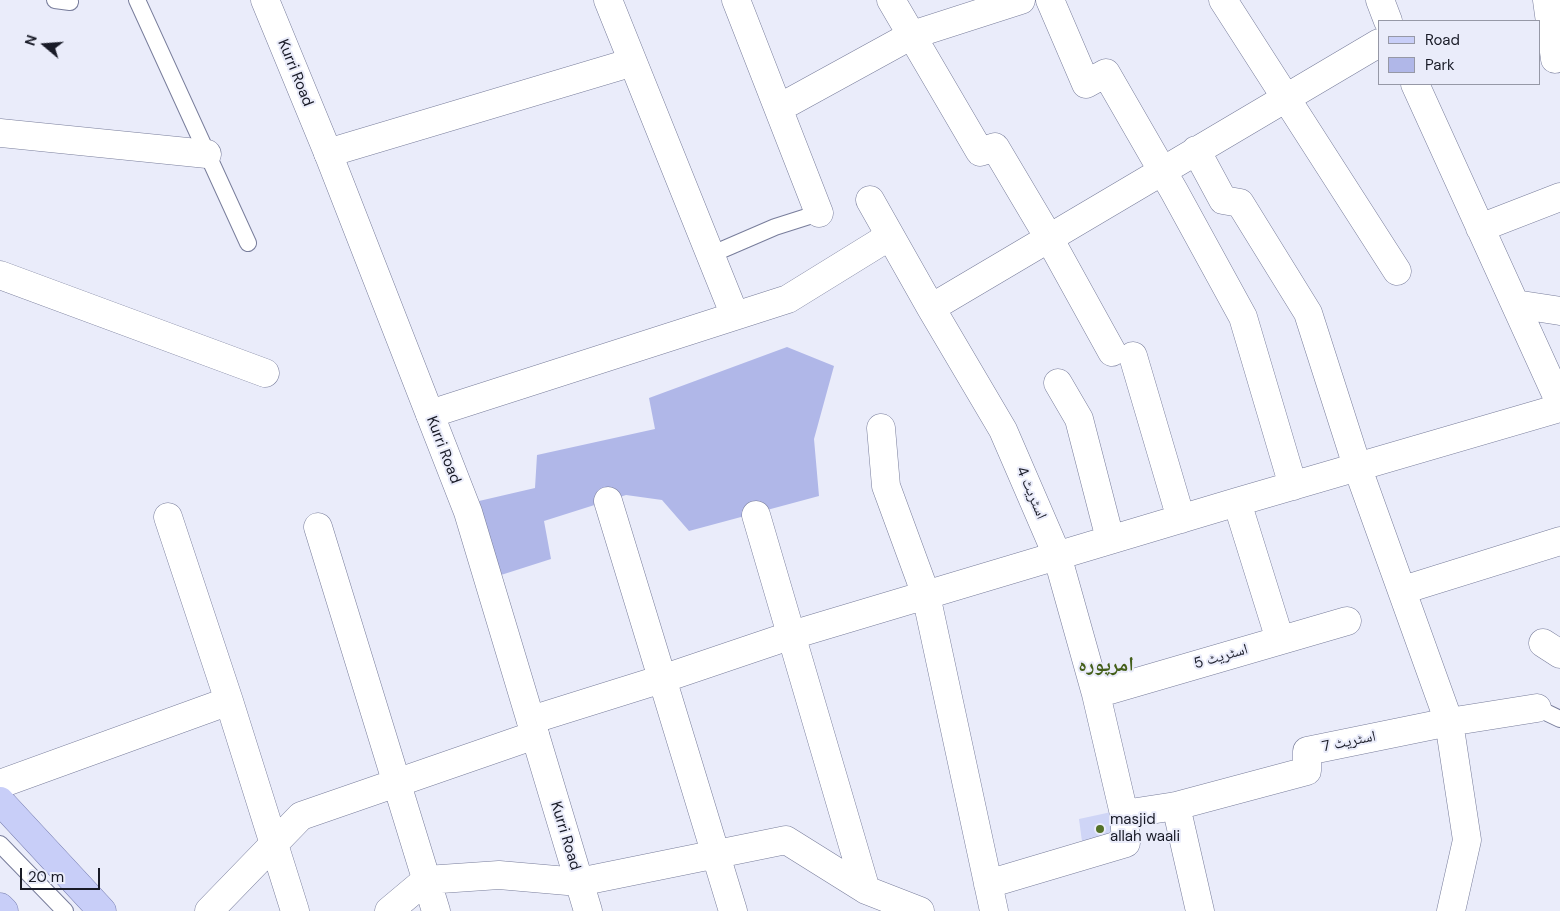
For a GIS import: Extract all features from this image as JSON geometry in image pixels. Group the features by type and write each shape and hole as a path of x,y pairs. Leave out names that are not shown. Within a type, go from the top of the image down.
{"main road":[{"path":"0,801 102,911"},
{"path":"0,906 4,911"}],"street":[{"path":"608,0 735,316"},
{"path":"736,0 819,213"},
{"path":"891,0 980,152 995,147 1049,238 1122,354 1181,519"},
{"path":"779,108 912,36 1021,0"},
{"path":"1050,0 1086,84 1106,73 1243,317 1293,486"},
{"path":"1223,0 1397,271"},
{"path":"1380,0 1388,20"},
{"path":"1547,0 1555,59"},
{"name":"Kurri Road","path":"272,1 328,153 468,512 588,911"},
{"path":"931,308 1378,44"},
{"path":"328,153 633,62"},
{"path":"1415,85 1515,304 1550,360 1560,403"},
{"path":"0,133 207,154"},
{"path":"1196,150 1222,200 1240,203 1308,313 1357,466 1449,722 1467,840 1451,911"},
{"path":"1480,228 1560,196"},
{"name":"اسٹریٹ 4","path":"870,200 1003,430 1057,555 1096,694 1124,814 1126,843 988,884"},
{"path":"430,414 788,299 890,236"},
{"path":"0,275 266,373"},
{"path":"1515,304 1560,311"},
{"path":"1058,383 1079,419 1110,540"},
{"path":"209,911 301,816 397,784 533,728 662,679 792,635 1057,555 1560,408"},
{"path":"881,428 886,486 926,595 994,911"},
{"path":"608,501 733,911"},
{"path":"1237,502 1280,640"},
{"path":"756,515 866,890"},
{"path":"168,517 229,701 294,911"},
{"path":"318,527 436,911"},
{"path":"1403,590 1560,541"},
{"name":"اسٹریٹ 5","path":"1096,694 1347,621"},
{"path":"0,784 229,701"},
{"name":"اسٹریٹ 7","path":"1124,814 1176,806 1307,771 1307,751 1449,722 1549,713"},
{"path":"1176,806 1200,911"},
{"path":"388,911 426,880 499,875 579,882 786,840 866,890 920,911"}],"lane":[{"path":"137,0 248,243"},
{"path":"710,255 776,227 819,213"},
{"path":"0,844 66,911"}],"green space":[{"path":"787,347 834,366 814,439 819,496 689,531 662,500 626,495 544,521 551,559 501,575 479,501 535,488 537,455 655,429 649,398"}],"building":[{"name":"masjid allah waali","path":"1116,811 1121,839 1083,849 1079,819"}],"place":[{"name":"masjid allah waali","path":"1100,829"}],"district":[{"name":"امرپورہ","path":"1106,666"}]}
